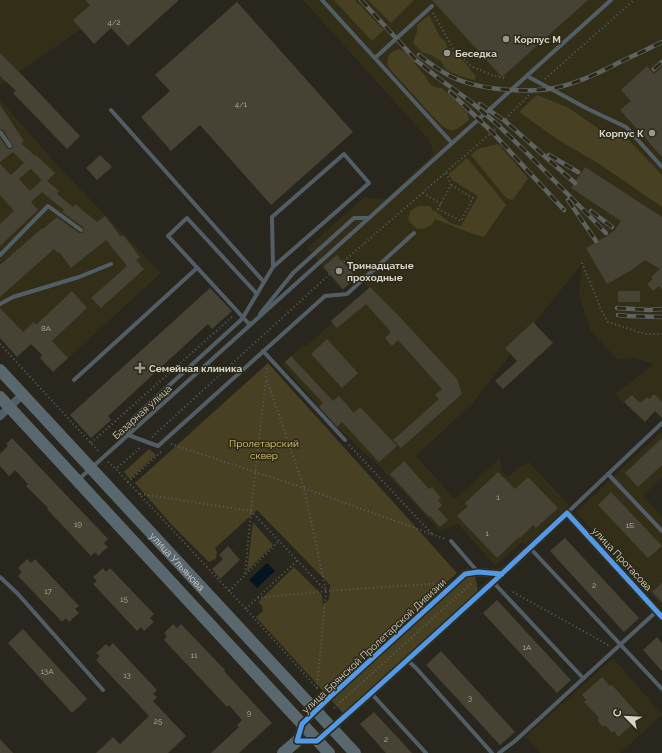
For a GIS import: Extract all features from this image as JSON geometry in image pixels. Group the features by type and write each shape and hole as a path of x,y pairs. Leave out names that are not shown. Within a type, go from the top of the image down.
{"main road":[{"name":"улица Ульянова","path":"0,370 355,753"},
{"name":"улица Ульянова","path":"0,397 329,753"},
{"path":"283,753 297,741"}],"street":[{"path":"0,416 22,395"},
{"path":"297,741 317,741 502,574 567,513"},
{"name":"улица Протасова","path":"567,513 660,614"},
{"name":"улица Брянской Пролетарской Дивизии","path":"297,741 302,724 465,574 481,572 502,574"}],"lane":[{"path":"322,0 452,143"},
{"name":"Базарная улица","path":"77,481 611,0"},
{"path":"375,58 431,8"},
{"path":"527,76 588,109 626,127 662,167"},
{"path":"111,110 264,282"},
{"path":"0,132 10,146"},
{"path":"273,267 272,217 344,154 369,183 273,267 243,318 130,422 128,435 158,446 325,296 346,294 414,233"},
{"path":"0,255 48,206 81,230"},
{"path":"257,294 187,218 168,236 250,325 293,273 354,218 369,218"},
{"path":"0,304 12,297 79,277 111,264"},
{"path":"74,380 197,268"},
{"path":"263,351 345,440"},
{"path":"567,513 662,423"},
{"path":"608,474 662,531"},
{"path":"451,541 481,572"},
{"path":"530,548 662,689"},
{"path":"0,577 18,594 103,690"},
{"path":"493,582 583,678"},
{"path":"499,753 615,649 660,614"},
{"path":"407,660 416,668 492,753"},
{"path":"371,693 426,753"}],"path":[{"path":"451,541 304,488 151,437 343,262 499,126 540,84 634,0"},
{"path":"431,8 453,48 471,66 492,76 504,78"},
{"path":"446,173 451,185 473,198 461,221 438,209 451,185"},
{"path":"422,193 441,204"},
{"path":"582,263 601,310 608,322 645,334 662,334"},
{"path":"91,443 237,312"},
{"path":"0,344 246,609 317,688 326,591 304,488 266,377"},
{"path":"245,575 268,357"},
{"path":"128,482 176,439"},
{"path":"345,440 433,535"},
{"path":"116,469 146,442"},
{"path":"138,494 251,511 326,591"},
{"path":"229,591 279,540"},
{"path":"246,609 298,560"},
{"path":"334,708 481,572"},
{"path":"257,598 326,591 456,582"},
{"path":"513,592 615,649"}],"shaded area":[{"path":"0,0 123,0 0,85"},
{"path":"303,0 662,0 662,405 654,394 649,399 647,397 640,403 632,395 623,403 615,394 654,364 634,358 618,360 591,332 579,296 582,263 472,404 416,456 455,499 500,458 501,471 508,477 521,466 529,462 569,505 526,544 521,543 495,566 458,524 440,531 381,468 337,427 282,364 303,345 305,347 332,323 331,321 369,288 358,277 343,291 307,248 364,197 386,199 433,154 430,141"},
{"path":"0,100 60,168 161,273 53,372 40,358 42,355 31,344 17,357 0,338"},
{"path":"662,431 662,477 643,496 662,516 662,606 576,512"},
{"path":"613,658 662,715 620,753 540,753 525,737"}],"green space":[{"path":"334,0 355,0 384,30 373,40 369,38"},
{"path":"368,0 414,0 391,23"},
{"path":"429,15 440,37 446,42 447,48 459,57 466,65 476,77 474,80 446,70 441,61 431,55 423,53 413,43 417,32 417,25"},
{"path":"399,49 407,53 430,84 435,87 442,88 467,112 469,120 454,130 447,129 438,122 389,68 387,61 390,54"},
{"path":"537,95 569,108 599,129 611,140 621,132 662,175 662,207 601,165 560,141 519,112"},
{"path":"498,144 528,178 512,200 506,198 471,155 478,149"},
{"path":"467,158 506,205 484,237 435,219 428,227 417,229 408,220 410,211 418,206 430,206 433,211 434,210 450,223 461,226 478,196 452,180 449,174"},
{"name":"Пролетарский сквер","path":"268,363 457,573 325,693 256,617 263,611 262,606 258,602 294,567 322,595 323,605 329,599 330,585 257,510 215,548 217,552 216,559 209,562 171,524 135,483"},
{"path":"149,449 156,455 130,479 124,472"},
{"path":"253,522 273,545 247,571"},
{"path":"475,575 478,591 343,713 331,700 467,577"}],"water":[{"path":"267,563 275,571 257,588 249,580"}],"building":[{"path":"85,0 179,0 128,46 111,28 94,44 73,20 90,5"},
{"name":"Корпус М","path":"432,0 588,0 502,77"},
{"path":"237,2 353,132 271,205 200,125 171,151 141,117 170,91 155,75"},
{"name":"Беседка","path":"445,48 449,48 451,49 451,57 445,58 442,55 442,51"},
{"path":"0,53 80,136 67,149 13,93 16,91 0,76"},
{"name":"Корпус К","path":"647,66 654,74 662,67 662,157 620,110 631,101 621,90"},
{"path":"0,105 24,141 21,143 55,173 47,181 59,191 57,194 73,207 75,204 97,222 105,216 121,237 123,235 140,257 136,260 144,269 101,308 91,298 127,266 106,240 71,268 59,252 58,253 54,249 0,297 0,265 42,228 43,229 57,217 79,233 83,233 84,230 83,227 62,212 64,210 42,192 31,202 38,210 0,246 0,224 14,211 0,195 0,164 11,175 24,163 13,152 0,162 0,138 8,149 12,149 13,146 3,130 0,129","holes":["31,169 42,180 30,191 19,179"]},
{"path":"100,155 112,167 97,180 86,168"},
{"path":"585,167 662,217 662,289 659,286 653,291 647,284 653,279 651,277 660,269 645,260 630,271 607,284 586,248 615,230 621,221 571,188"},
{"name":"Тринадцатые проходные","path":"337,255 356,277 343,289 323,267"},
{"path":"370,287 457,379 462,394 401,448 393,440 439,399 435,395 442,389 398,340 392,346 385,338 391,332 366,304 337,328 331,321"},
{"path":"210,288 232,311 212,329 208,324 108,416 111,420 91,438 70,415"},
{"path":"72,291 87,308 52,341 68,358 53,372 40,358 42,355 31,344 17,357 0,338 0,308 23,332 34,322 36,325"},
{"path":"618,291 640,291 640,302 618,302"},
{"path":"533,322 553,343 503,389 495,381 517,361 505,348"},
{"path":"327,339 358,373 342,388 311,354"},
{"path":"291,356 333,401 339,396 354,413 360,407 397,446 379,462 342,422 337,427 319,407 323,403 285,362"},
{"path":"654,394 662,402 662,418 655,411 645,422 624,402 632,395 640,403 647,397 649,399"},
{"path":"12,438 108,539 104,543 108,547 98,556 95,552 91,556 26,486 28,484 15,470 9,476 0,466 0,454 8,446 6,444"},
{"path":"662,438 662,465 638,487 625,473"},
{"path":"404,461 429,489 432,487 441,498 438,500 442,505 438,509 448,520 440,527 390,474"},
{"path":"498,472 515,489 528,477 558,508 536,528 533,525 497,558 457,516 468,506 465,503"},
{"path":"611,492 662,546 648,558 598,505"},
{"path":"565,538 639,618 624,632 550,551"},
{"path":"228,546 240,560 220,579 212,569 223,559 219,555"},
{"path":"27,559 31,563 35,559 79,606 75,609 79,613 69,622 66,618 62,622 18,576 22,572 18,568"},
{"path":"103,568 106,572 110,568 154,614 150,618 154,622 144,631 141,627 137,631 93,584 97,581 93,577"},
{"path":"662,583 662,602 652,592"},
{"path":"497,600 571,680 557,693 483,613"},
{"path":"173,624 177,628 181,624 225,670 224,671 272,723 239,753 211,753 239,727 237,725 242,720 229,705 227,707 164,640 167,636 164,633"},
{"path":"23,629 87,699 72,713 8,643"},
{"path":"657,637 662,643 662,671 643,650"},
{"path":"113,643 157,690 153,694 157,697 153,701 186,736 168,753 96,753 113,737 120,744 149,716 96,660 100,656 96,653 106,644 109,647"},
{"path":"441,651 515,732 500,745 426,665"},
{"path":"602,677 610,686 612,685 638,714 637,716 639,719 618,737 614,731 612,733 605,725 603,727 597,720 599,718 584,702 586,700 582,695"},
{"path":"374,712 412,753 386,753 360,724"},
{"path":"0,739 13,753 0,753"}],"railway":[{"path":"361,0 416,60 470,101 497,124 606,233"},
{"path":"419,55 452,77 476,85 505,90 534,90 559,87 582,80 662,42"},
{"path":"654,69 662,62"},
{"path":"450,92 492,132 564,210"},
{"path":"480,104 505,121 575,183"},
{"path":"549,155 578,172"},
{"path":"568,200 596,241"},
{"path":"591,211 612,227"},
{"path":"617,308 649,310 662,309"},
{"path":"618,315 662,317"}],"cycle path":[{"path":"502,574 478,572 465,574 302,724 297,741 317,741 512,565 567,513 662,617"}],"place":[{"name":"Корпус М","path":"506,39"},
{"name":"Беседка","path":"447,53"},
{"name":"Корпус К","path":"652,133"},
{"name":"Тринадцатые проходные","path":"339,271"},
{"name":"Семейная клиника","path":"140,368"}]}
